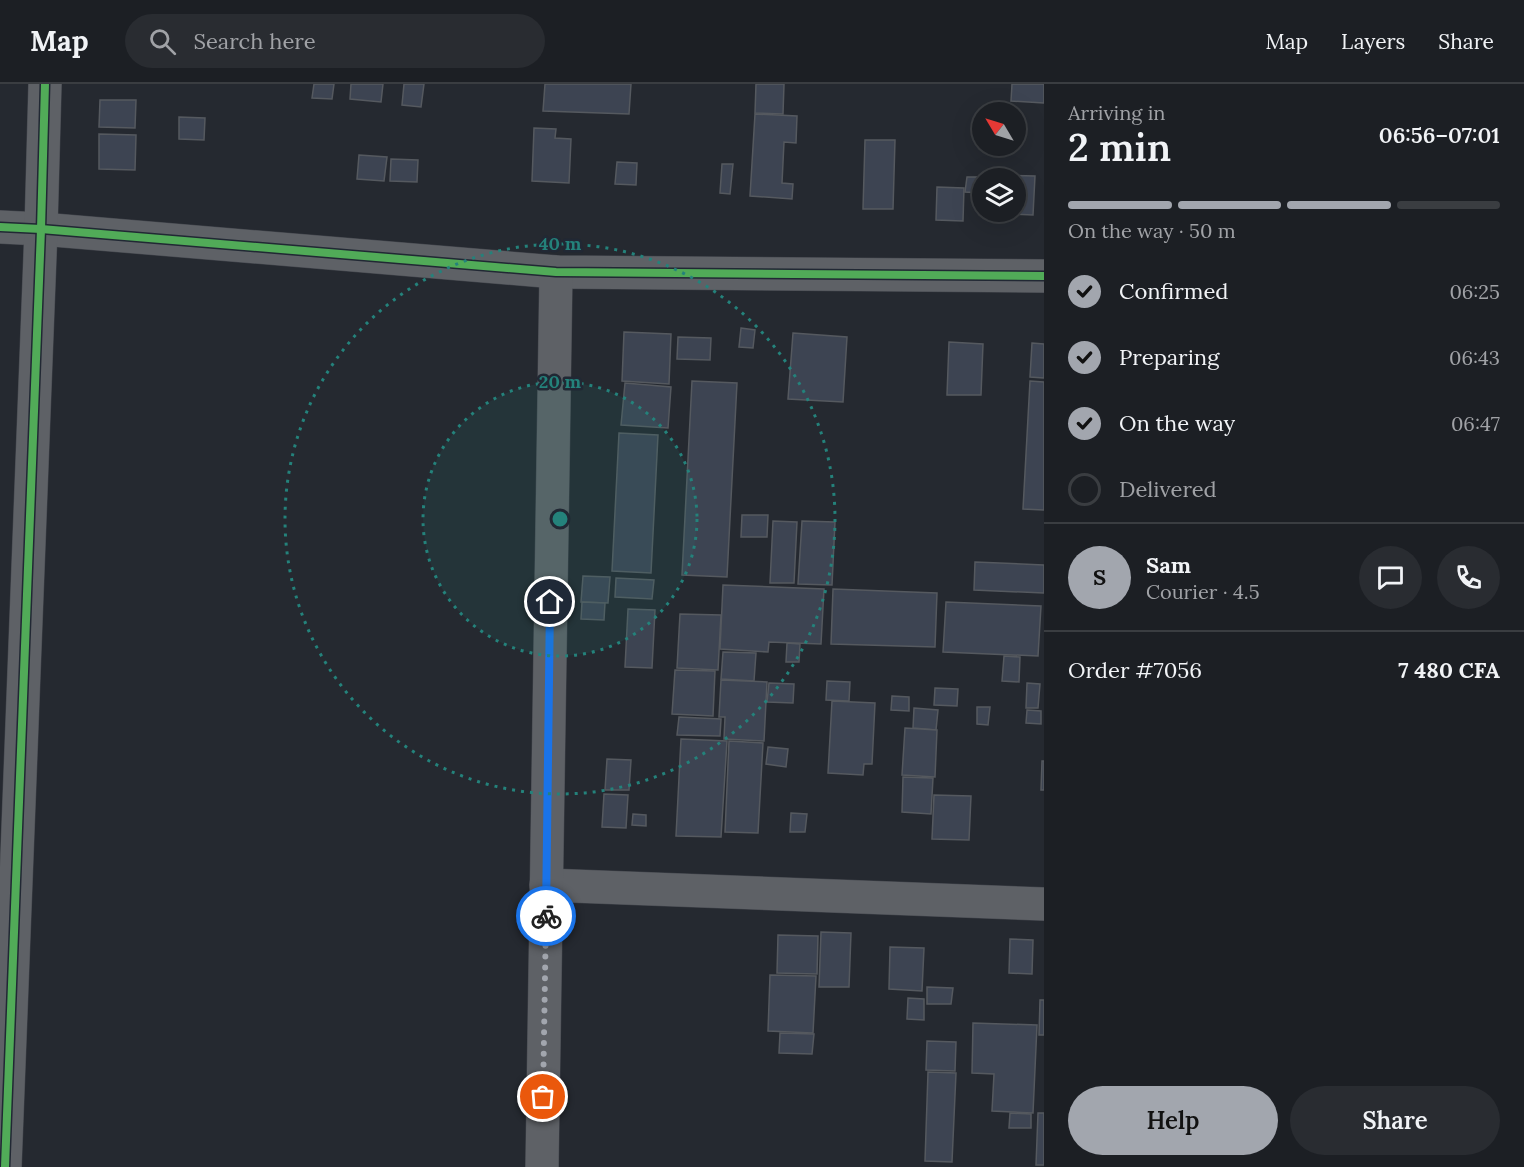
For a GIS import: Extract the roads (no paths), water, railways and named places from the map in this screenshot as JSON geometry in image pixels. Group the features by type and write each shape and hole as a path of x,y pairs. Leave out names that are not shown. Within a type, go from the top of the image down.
{"street":[{"path":"5,1167 45,84"},
{"path":"0,227 556,272 1044,276"},
{"path":"542,1167 556,272"},
{"path":"546,885 1044,904"}]}
